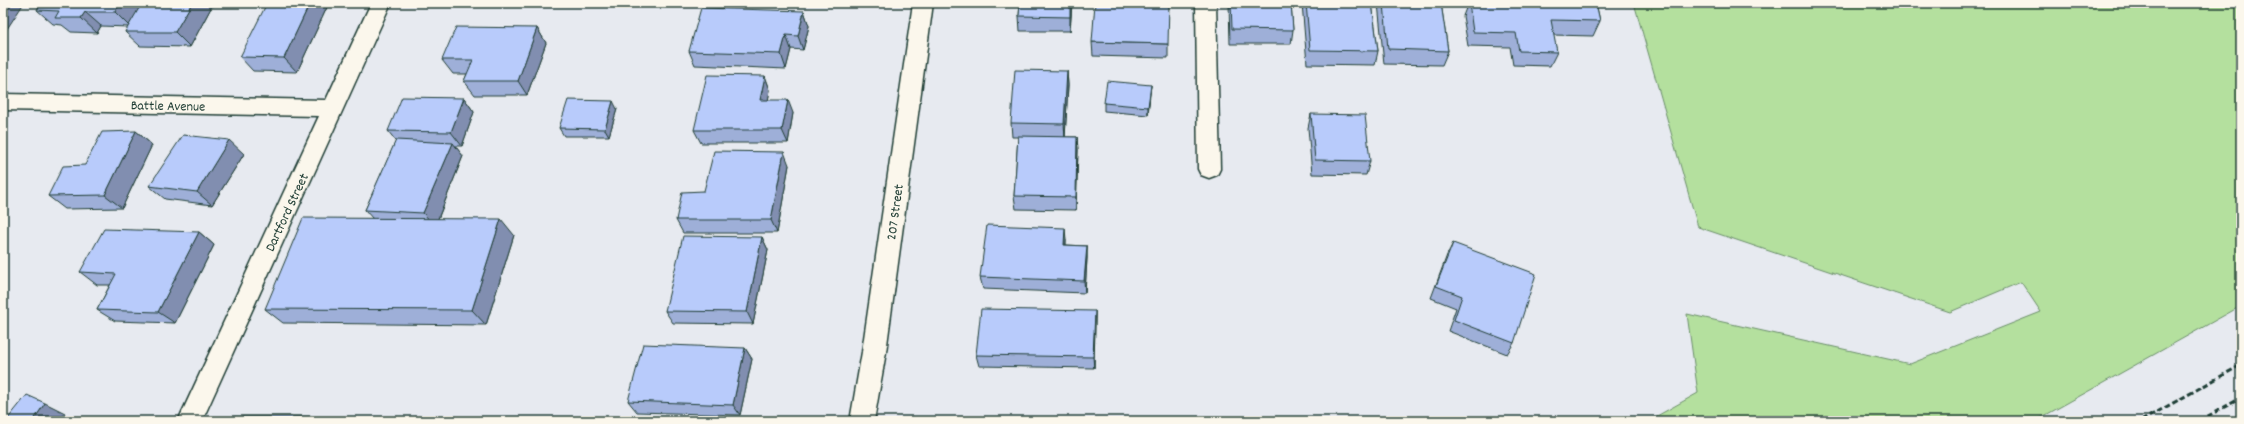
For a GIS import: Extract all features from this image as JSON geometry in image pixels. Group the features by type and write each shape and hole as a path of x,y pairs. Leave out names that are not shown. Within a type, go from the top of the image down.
{"street":[{"name":"Dartford Street","path":"190,421 381,3"},
{"name":"207 Street","path":"862,421 874,352 923,3"},
{"path":"1206,3 1209,169"},
{"name":"Battle Avenue","path":"3,102 334,108"}],"green space":[{"path":"1634,3 2241,3 2241,306 2035,421 1648,421 1698,393 1687,314 1910,364 2041,312 2021,282 1950,312 1698,227"}],"building":[{"path":"41,3 120,3 115,12 85,12 81,18 55,18 59,11 37,10"},
{"path":"142,3 192,3 175,32 125,32"},
{"path":"267,3 310,3 284,58 240,57"},
{"path":"1020,3 1070,3 1070,17 1019,16"},
{"path":"1095,3 1169,3 1168,44 1092,42"},
{"path":"1231,3 1291,3 1293,30 1232,29"},
{"path":"1306,3 1372,3 1378,51 1310,50"},
{"path":"1384,3 1441,3 1448,51 1388,49"},
{"path":"1469,3 1596,3 1600,21 1551,20 1557,52 1519,51 1516,33 1473,32"},
{"path":"701,8 804,11 798,36 786,35 781,54 689,51"},
{"path":"456,27 537,28 518,81 464,81 473,60 442,60"},
{"path":"1015,70 1067,71 1064,124 1011,123"},
{"path":"707,75 765,76 760,100 788,100 782,130 694,130"},
{"path":"1107,81 1151,85 1148,107 1104,103"},
{"path":"402,97 464,98 451,132 388,131"},
{"path":"568,100 613,101 605,129 559,128"},
{"path":"1311,114 1365,115 1370,161 1315,160"},
{"path":"136,131 105,195 48,196 63,166 85,165 102,132"},
{"path":"183,135 229,140 197,192 149,186"},
{"path":"1018,136 1077,137 1076,197 1014,196"},
{"path":"396,140 453,143 423,213 365,210"},
{"path":"714,151 784,152 771,220 676,220 682,192 704,191"},
{"path":"303,218 501,219 472,310 265,309"},
{"path":"987,225 1065,228 1064,245 1087,246 1084,281 980,277"},
{"path":"104,229 199,232 158,312 97,310 116,274 80,272"},
{"path":"683,236 762,237 747,312 665,311"},
{"path":"1453,243 1536,274 1514,343 1454,320 1462,296 1436,286"},
{"path":"981,309 1095,311 1093,357 976,355"},
{"path":"643,344 745,348 733,405 628,401"},
{"path":"27,395 45,403 33,421 6,421"},
{"path":"222,417 311,417 310,421 220,421"}],"railway":[{"path":"2141,421 2241,365"},
{"path":"2199,421 2241,398"}]}
